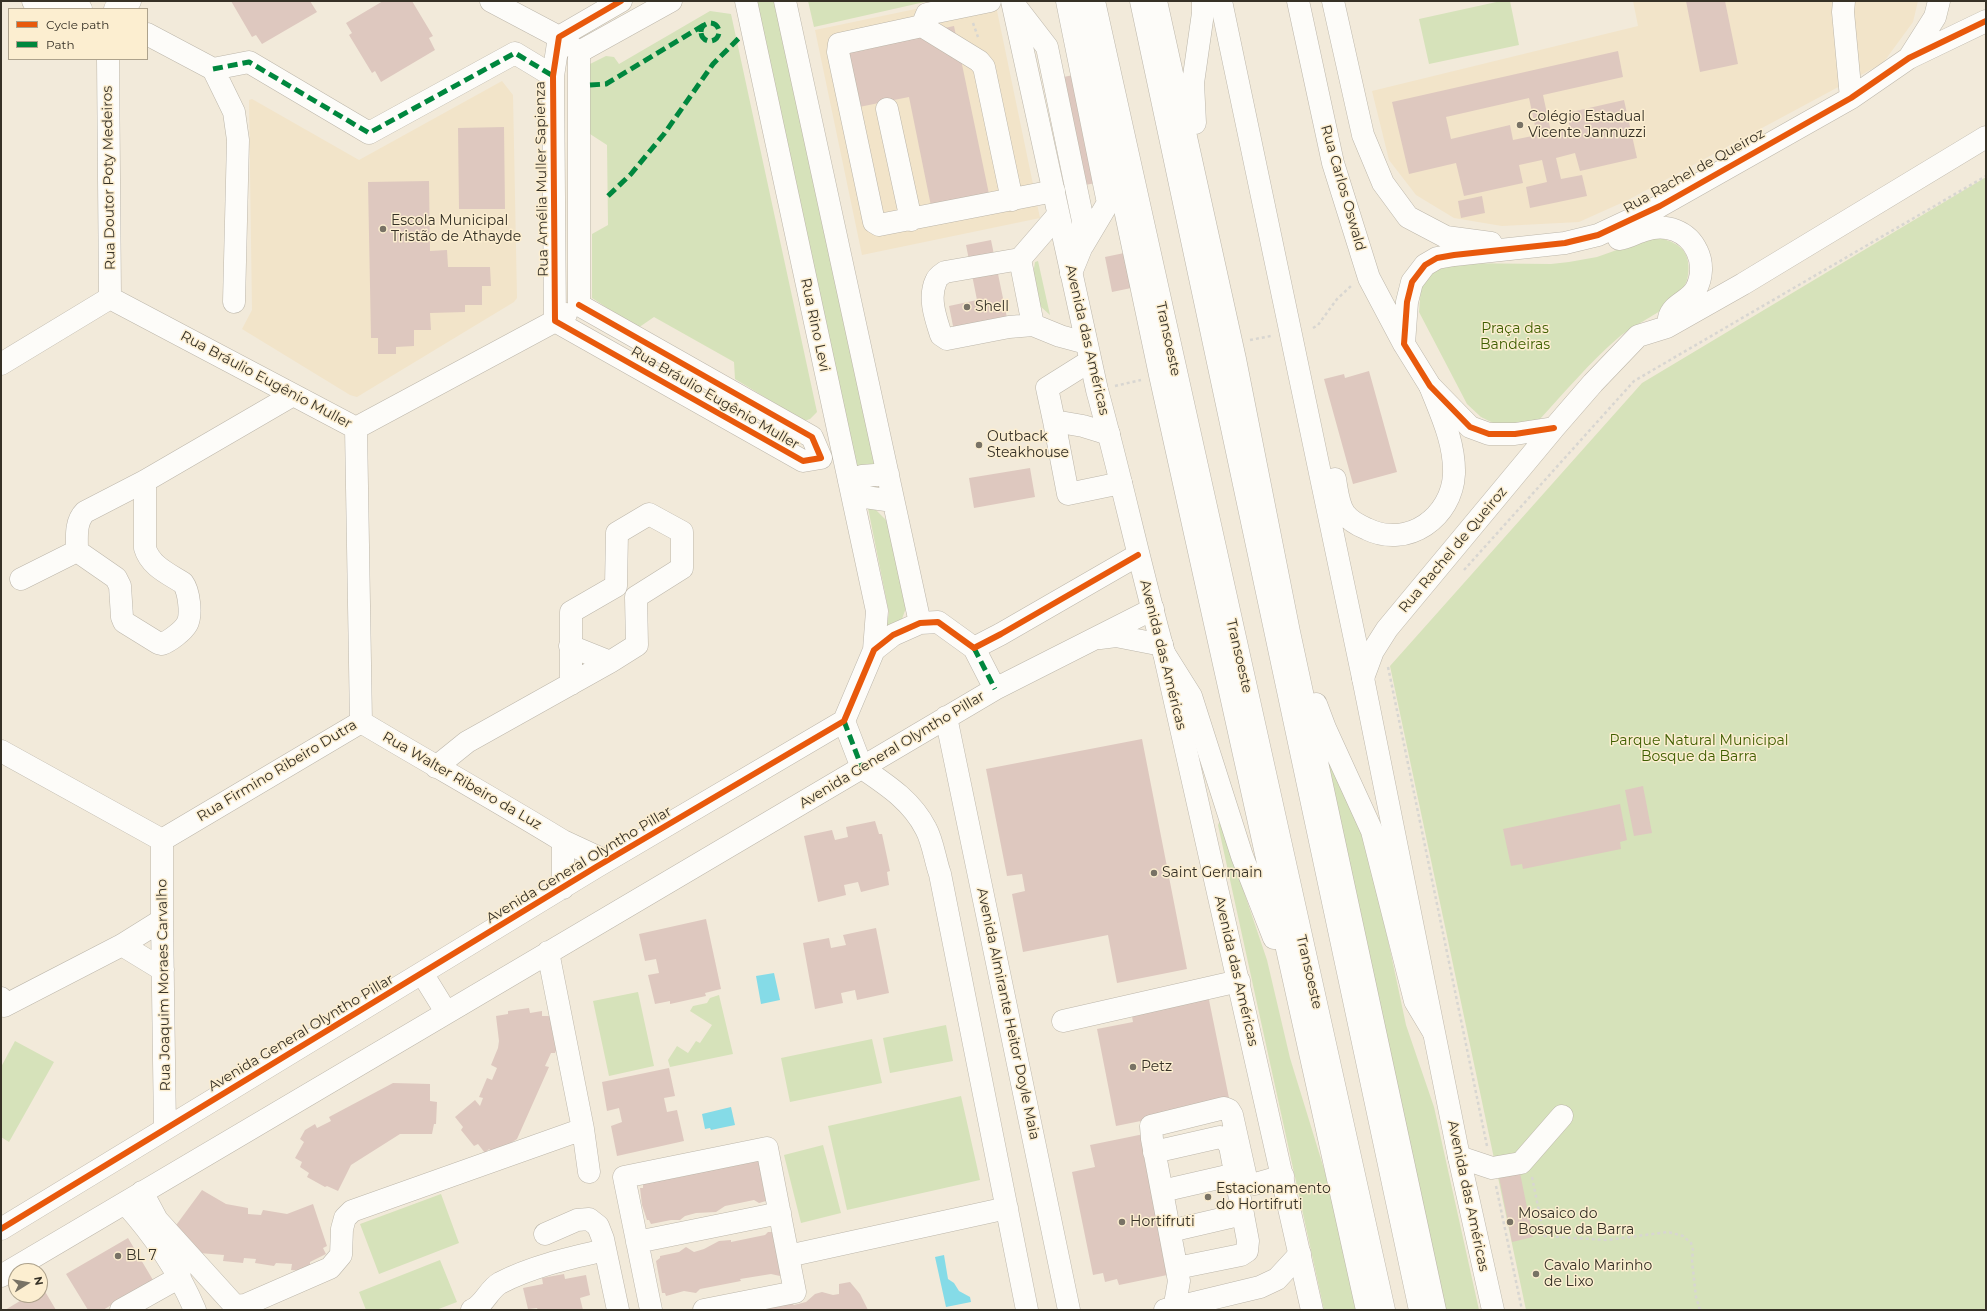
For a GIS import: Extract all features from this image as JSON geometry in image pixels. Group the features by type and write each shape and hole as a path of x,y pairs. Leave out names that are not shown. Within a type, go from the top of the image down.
{"main road":[{"path":"33,1 76,8"},
{"path":"117,8 130,1"},
{"path":"559,37 621,1"},
{"path":"579,52 671,1"},
{"name":"Rua Rino Levi","path":"746,1 877,611 874,650"},
{"path":"785,1 920,623"},
{"path":"922,26 928,14 990,1"},
{"path":"1067,1 1108,202 1082,246 1071,273"},
{"path":"1081,1 1166,398 1367,1310"},
{"name":"Transoeste","path":"1094,1 1384,1310"},
{"path":"1141,1 1420,1310"},
{"path":"1156,1 1197,184 1289,632 1435,1310"},
{"path":"1197,184 1193,83 1203,13 1203,1"},
{"name":"Avenida das Américas","path":"1221,1 1363,678 1459,1157 1493,1310"},
{"name":"Rua Carlos Oswald","path":"1298,1 1333,162 1370,278 1404,344"},
{"path":"1333,1 1363,135 1383,183 1408,217 1446,237 1526,247"},
{"path":"1844,1 1843,12 1850,98"},
{"path":"1909,58 1935,17 1939,1"},
{"path":"494,2 559,37 579,52"},
{"path":"1012,2 1046,47 1083,220 1082,246"},
{"name":"Avenida das Américas","path":"1012,2 1088,352 1138,554 1164,649 1312,1310"},
{"name":"Rua Rachel de Queiroz","path":"1404,344 1409,292 1412,282 1425,264 1437,258 1454,255 1565,243 1598,235 1660,206 1850,98 1909,58 1986,21"},
{"path":"1012,200 984,67 979,61 922,26 839,44 838,52 874,222 879,225 911,220 1054,192"},
{"path":"148,35 213,69 234,112 238,140 234,302"},
{"name":"Rua Amélia Muller Sapienza","path":"555,321 553,76 559,37"},
{"path":"579,52 579,305"},
{"path":"213,69 249,62 369,133 515,53 553,76"},
{"name":"Rua Doutor Poty Medeiros","path":"108,60 110,298"},
{"path":"887,109 911,220"},
{"name":"Rua Rachel de Queiroz","path":"1363,678 1373,651 1387,628 1554,428 1593,383 1638,336 1667,326 1743,284 1986,137"},
{"path":"1058,215 1020,259 945,272 936,280 932,296 935,318 941,335 947,339 1009,327 1033,325 1060,336 1088,352 1047,388 1068,494 1121,483"},
{"path":"1598,235 1621,239 1646,229 1672,229 1684,234 1694,244 1700,257 1701,273 1696,291 1670,312 1667,326"},
{"path":"1020,259 1033,325"},
{"path":"1,364 110,298"},
{"name":"Rua Bráulio Eugênio Muller","path":"110,298 356,428 555,321 579,305 812,438 821,458 803,461 555,321"},
{"path":"1315,452 1334,473 1338,498 1345,514 1359,525 1373,532 1399,536 1413,533 1435,518 1445,506 1454,475 1453,453 1445,424 1430,386 1404,344"},
{"path":"1430,386 1470,427 1489,434 1515,434 1554,428"},
{"path":"77,551 80,517 85,512 145,481 293,395"},
{"path":"1054,421 1083,426 1109,434"},
{"name":"Rua Firmino Ribeiro Dutra","path":"162,840 360,722 356,428"},
{"path":"821,458 849,481 865,497 893,501"},
{"path":"849,481 862,476 888,474"},
{"path":"77,551 116,578 120,586 122,617 127,625 162,644 184,627 188,618 187,588 183,583 152,562 146,552 145,481"},
{"path":"436,767 467,742 571,684 610,662 637,645 636,597 682,568 682,532 649,514 617,533 616,586 571,612 571,684"},
{"path":"20,579 77,551"},
{"path":"974,648 1001,634 1138,554"},
{"name":"Avenida General Olyntho Pillar","path":"1,1276 994,689 1153,609"},
{"path":"994,689 974,648 938,622 920,623 893,635 874,650 844,721 862,768 894,790 914,808 927,830 940,874 1027,1310"},
{"path":"1289,632 1325,728 1372,831 1415,1001 1433,1031"},
{"name":"Avenida General Olyntho Pillar","path":"1093,640 1116,636 1164,649"},
{"path":"570,646 610,662"},
{"path":"1164,649 1191,696 1242,856 1282,960 1311,1089 1321,1101"},
{"name":"Avenida Almirante Heitor Doyle Maia","path":"946,717 1069,1310"},
{"name":"Avenida General Olyntho Pillar","path":"1,1229 606,861 844,721"},
{"name":"Rua Walter Ribeiro da Luz","path":"360,722 436,767 467,783 563,841 606,861"},
{"path":"467,742 467,783"},
{"path":"1,752 162,840"},
{"name":"Rua Joaquim Moraes Carvalho","path":"162,840 165,1129"},
{"path":"563,841 563,888"},
{"path":"2,1005 122,945 162,920"},
{"path":"122,945 163,970"},
{"path":"548,952 583,1129 589,1172"},
{"path":"422,973 446,1012"},
{"path":"1063,1021 1238,981"},
{"path":"1283,1176 1255,1184 1250,1183 1246,1178 1232,1115 1229,1110 1224,1108 1151,1126 1150,1130 1179,1281 1171,1309 1260,1287 1277,1279 1300,1254"},
{"path":"1459,1157 1492,1168 1521,1163 1562,1116"},
{"path":"133,1198 157,1220 235,1306 245,1305 330,1268 341,1254 342,1229 345,1218 352,1211 583,1129"},
{"path":"1154,1152 1220,1137 1225,1139 1230,1146 1236,1174 1248,1242 1247,1251 1241,1255 1177,1268"},
{"path":"651,1310 624,1177 767,1148 795,1292 704,1310"},
{"path":"1162,1190 1236,1174"},
{"path":"133,1198 146,1226 180,1277 195,1310"},
{"path":"788,1256 1006,1208"},
{"path":"638,1242 780,1213"},
{"path":"1170,1231 1243,1214"},
{"path":"545,1234 577,1220 589,1219 598,1226 606,1250 618,1310"},
{"path":"869,1248 898,1241"},
{"path":"472,1310 499,1284 506,1280 555,1262 606,1250"},
{"path":"121,1310 180,1277"}],"path":[{"path":"1460,574 1634,381 1986,176"},
{"path":"1313,328 1318,325 1337,299 1348,289 1356,282 1370,278"},
{"path":"1247,341 1271,336"},
{"path":"1113,386 1144,379"},
{"path":"1388,664 1522,1310"},
{"path":"1528,1155 1544,1236 1607,1240 1668,1232 1683,1236 1691,1243 1693,1250 1692,1261 1696,1297 1700,1310"}],"shaded area":[{"path":"954,1 995,1 1040,218 862,255 815,30"},
{"path":"1633,1 1918,1 1913,22 1883,63 1628,200 1579,222 1502,226 1454,218 1416,195 1389,160 1372,91 1638,26"},
{"name":"Escola Municipal Tristão de Athayde","path":"502,81 513,95 517,298 514,302 357,397 350,395 242,329 252,310 249,100 252,99 359,160"}],"green space":[{"path":"757,1 776,1 875,463 866,470 857,467"},
{"path":"808,1 929,1 814,27"},
{"path":"1501,1 1510,1 1519,45 1429,64 1419,19"},
{"path":"710,11 731,14 817,412 810,419 804,421 735,379 734,362 654,317 638,328 592,298 592,234 608,225 607,145 590,134 590,64 606,56 614,57 619,64"},
{"name":"Parque Natural Municipal Bosque da Barra","path":"1986,177 1986,1310 1526,1310 1390,666 1642,383"},
{"name":"Praça das Bandeiras","path":"1660,238 1670,241 1685,252 1688,262 1688,276 1683,288 1675,299 1665,308 1629,330 1608,347 1578,377 1540,419 1525,424 1495,424 1481,417 1467,404 1419,312 1421,287 1429,273 1449,263 1551,264 1569,262 1597,257 1645,240"},
{"path":"1038,261 1050,315 1040,306 1033,275 1035,262"},
{"path":"868,508 874,508 889,523 907,605 902,619 886,628 889,613"},
{"path":"1331,758 1370,855 1406,1025 1434,1107 1479,1310 1444,1310 1328,766 1328,759"},
{"path":"1220,821 1267,960 1290,1058 1328,1182 1359,1310 1324,1310 1218,825"},
{"path":"638,992 654,1066 609,1076 593,1001"},
{"path":"719,995 733,1054 670,1067 668,1060 677,1046 688,1053 696,1041 700,1043 712,1025 690,1011 693,1006 707,1003 710,998"},
{"path":"946,1025 953,1061 890,1073 883,1038"},
{"path":"872,1039 882,1083 790,1102 781,1058"},
{"path":"15,1041 54,1062 9,1142 1,1137 1,1067"},
{"path":"961,1096 980,1180 847,1210 828,1126"},
{"path":"823,1145 841,1213 801,1223 784,1155"},
{"path":"441,1194 459,1243 379,1274 360,1224"},
{"path":"440,1260 457,1302 436,1310 366,1310 359,1292"}],"water":[{"path":"774,973 780,1000 761,1004 756,976"},
{"path":"731,1107 735,1125 711,1130 710,1128 705,1129 702,1114"},
{"path":"944,1255 948,1279 954,1283 959,1291 970,1297 971,1302 946,1307 935,1257"}],"building":[{"path":"231,1 310,1 317,12 262,44 256,35 252,37"},
{"path":"383,1 412,1 433,36 429,38 435,50 381,82 375,71 372,73 349,35 352,33 346,23"},
{"path":"1686,1 1725,1 1738,64 1700,72"},
{"path":"954,26 989,194 931,206 909,97 859,107 847,49"},
{"path":"1618,51 1623,77 1543,95 1551,132 1570,128 1567,113 1624,100 1637,158 1580,171 1575,153 1556,158 1561,179 1582,175 1587,196 1530,208 1526,187 1547,182 1542,160 1519,165 1523,183 1464,196 1456,163 1409,174 1392,102","holes":["1529,98 1537,135 1513,140 1510,125 1451,139 1446,117"]},
{"path":"1079,74 1101,182 1080,186 1058,78"},
{"path":"504,127 505,209 459,209 458,128"},
{"path":"429,181 430,251 447,250 448,267 490,267 491,286 482,286 482,305 465,305 465,312 430,313 431,330 414,330 414,346 396,347 396,354 378,354 378,338 371,338 368,182"},
{"path":"1482,196 1485,213 1461,218 1458,201"},
{"path":"991,240 1011,337 954,331 949,306 977,300 966,245"},
{"path":"1129,252 1136,287 1112,292 1105,257"},
{"path":"1369,371 1397,472 1353,484 1324,379 1344,374 1345,378"},
{"path":"1030,468 1035,497 974,508 969,478"},
{"path":"1142,739 1187,969 1117,983 1108,935 1023,952 1012,894 1025,891 1022,874 1007,876 986,769"},
{"path":"1643,786 1652,833 1634,836 1625,790"},
{"path":"1620,804 1627,840 1620,842 1621,849 1523,869 1522,864 1511,866 1503,829"},
{"path":"875,821 879,834 882,834 890,871 887,872 889,885 861,892 858,882 844,885 846,895 818,902 804,836 832,830 835,840 848,837 846,827"},
{"path":"706,919 721,989 705,993 706,996 670,1004 670,1001 655,1004 648,975 659,973 656,959 645,961 639,934"},
{"path":"876,928 889,993 857,1000 855,990 841,993 843,1003 815,1009 803,943 829,938 831,948 846,945 843,935"},
{"path":"1208,995 1230,1103 1116,1126 1097,1029 1133,1022 1131,1011"},
{"path":"529,1008 530,1013 542,1011 542,1016 550,1016 553,1033 557,1033 559,1044 555,1053 551,1053 545,1066 549,1067 517,1139 494,1154 489,1149 485,1153 478,1144 474,1146 461,1130 463,1127 455,1117 475,1100 480,1106 483,1098 479,1097 487,1078 492,1080 497,1068 491,1065 498,1048 499,1041 496,1016 508,1014 508,1011"},
{"path":"669,1068 675,1096 664,1098 667,1112 677,1110 684,1141 617,1156 611,1126 622,1122 619,1108 607,1111 602,1082"},
{"path":"393,1083 430,1084 430,1101 437,1102 436,1124 434,1124 432,1134 400,1134 351,1165 338,1191 327,1186 325,1187 307,1177 309,1173 300,1167 302,1162 295,1158 304,1142 300,1139 305,1130 315,1124 317,1128 331,1121 329,1117"},
{"name":"Hortifruti","path":"1144,1134 1172,1274 1119,1285 1117,1279 1105,1282 1103,1273 1093,1275 1072,1172 1095,1167 1090,1145"},
{"path":"758,1157 766,1201 759,1203 754,1200 725,1206 716,1212 696,1213 685,1216 680,1220 671,1220 651,1224 649,1220 647,1220 642,1205 640,1188 643,1188 643,1183 670,1175 676,1178"},
{"path":"1520,1173 1533,1237 1512,1242 1499,1177"},
{"path":"202,1190 226,1204 248,1208 248,1214 261,1215 263,1210 287,1214 313,1204 327,1246 323,1248 326,1254 310,1262 310,1266 302,1271 291,1270 292,1264 276,1263 274,1266 255,1263 256,1259 244,1258 243,1263 223,1261 224,1255 199,1253 174,1228"},
{"path":"768,1232 773,1232 787,1267 780,1276 771,1274 740,1279 741,1281 700,1289 696,1293 684,1291 666,1296 665,1293 662,1293 656,1261 660,1258 660,1256 679,1252 686,1247 694,1252 704,1249 719,1241 731,1240 731,1242 765,1235"},
{"name":"BL 7","path":"128,1238 153,1280 103,1310 88,1310 66,1274"},
{"path":"564,1274 565,1279 586,1275 590,1295 580,1298 583,1310 528,1309 523,1288 543,1284 542,1278"},
{"path":"850,1282 860,1294 868,1310 748,1310 767,1309 791,1302 794,1305 806,1302 815,1294 822,1292 833,1295 839,1294 839,1284"},
{"path":"48,1296 56,1310 5,1310 17,1303 48,1303"}],"marked path":[{"path":"710,23 716,26 719,32 716,38 710,41 704,38 701,32 704,26 710,23"},
{"path":"590,85 606,84 704,25"},
{"path":"608,196 631,174 664,134 713,64 740,37"},
{"path":"213,69 249,62 369,133 515,53 553,76"},
{"path":"974,648 995,689"},
{"path":"844,721 862,768"}],"cycle path":[{"path":"579,305 812,437 821,458 803,461 555,321 553,76 559,37 621,1"},
{"path":"1554,428 1515,434 1489,434 1470,427 1430,386 1404,344 1407,302 1412,282 1425,265 1437,258 1454,255 1565,243 1598,235 1660,206 1851,98 1909,58 1986,21"},
{"path":"1,1229 596,867 844,721 874,650 893,635 920,623 938,622 974,648 1138,555"}],"place":[{"name":"Colégio Estadual Vicente Jannuzzi","path":"1520,125"},
{"name":"Escola Municipal Tristão de Athayde","path":"383,229"},
{"name":"Shell","path":"967,307"},
{"name":"Outback Steakhouse","path":"979,445"},
{"name":"Saint Germain","path":"1154,873"},
{"name":"Petz","path":"1133,1067"},
{"name":"Estacionamento do Hortifruti","path":"1208,1197"},
{"name":"Hortifruti","path":"1122,1222"},
{"name":"Mosaico do Bosque da Barra","path":"1510,1222"},
{"name":"BL 7","path":"118,1256"},
{"name":"Cavalo Marinho de Lixo","path":"1536,1274"}]}
